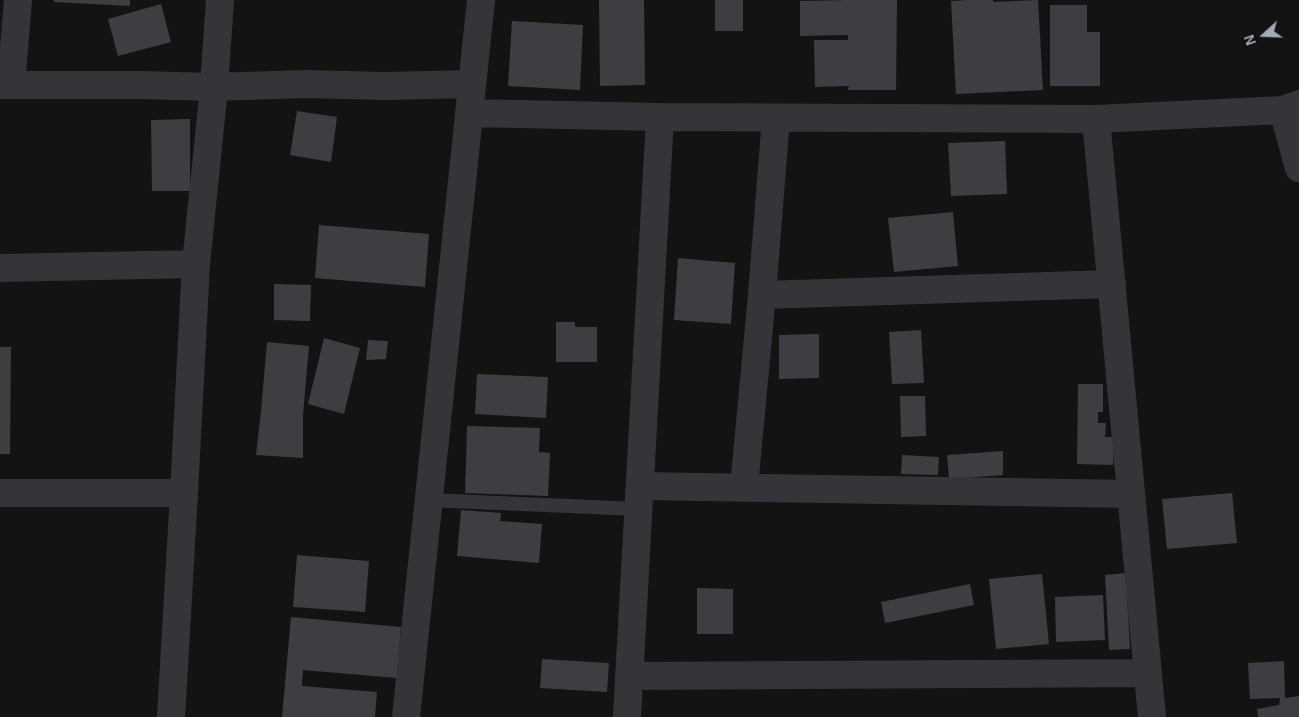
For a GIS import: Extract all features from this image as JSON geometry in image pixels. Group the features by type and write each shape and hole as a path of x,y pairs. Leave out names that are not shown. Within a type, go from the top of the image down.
{"street":[{"path":"18,0 5,85 214,87 305,84 385,86 472,84"},
{"path":"171,717 196,264 214,87 220,0"},
{"path":"406,717 481,0"},
{"path":"469,113 660,117 1096,119 1291,107 1299,168"},
{"path":"627,717 660,117"},
{"path":"744,488 776,118"},
{"path":"1096,119 1152,717"},
{"path":"0,268 196,264"},
{"path":"762,295 1112,284"},
{"path":"639,497 744,488 1131,494"},
{"path":"0,493 184,494"},
{"path":"629,676 1148,673"}],"lane":[{"path":"429,500 639,497"}],"building":[{"path":"54,0 130,0 130,6 54,2"},
{"path":"599,0 644,0 645,85 600,86"},
{"path":"715,0 743,0 743,31 715,31"},
{"path":"897,0 896,90 848,90 849,86 815,87 814,40 848,40 848,35 800,36 800,1"},
{"path":"993,0 993,2 1038,0 1043,90 956,94 951,1"},
{"path":"161,4 171,42 118,56 108,19"},
{"path":"1050,5 1087,5 1087,32 1100,32 1100,86 1050,86"},
{"path":"512,21 583,25 580,90 508,86"},
{"path":"297,111 337,117 331,162 290,155"},
{"path":"190,119 190,191 152,191 151,120"},
{"path":"1005,141 1007,194 951,196 948,143"},
{"path":"953,212 958,266 894,272 888,218"},
{"path":"319,225 429,234 425,287 315,278"},
{"path":"678,258 735,263 731,324 674,320"},
{"path":"274,284 311,285 310,321 274,320"},
{"path":"556,322 575,322 575,327 597,327 597,362 556,362"},
{"path":"921,330 924,383 892,384 889,332"},
{"path":"819,334 819,378 779,379 779,335"},
{"path":"324,338 360,348 344,414 308,404"},
{"path":"368,340 388,341 386,359 366,360"},
{"path":"267,342 309,346 303,415 303,458 256,455"},
{"path":"0,347 11,347 10,454 0,454"},
{"path":"477,374 548,377 546,418 475,414"},
{"path":"1078,384 1103,384 1103,412 1098,412 1098,423 1106,423 1105,437 1114,437 1113,465 1077,464"},
{"path":"900,396 925,396 926,436 901,437"},
{"path":"467,426 540,428 539,452 550,453 548,496 465,493"},
{"path":"1003,451 1003,475 949,479 947,455"},
{"path":"902,455 939,457 938,475 901,474"},
{"path":"1232,493 1237,543 1167,549 1162,499"},
{"path":"461,510 501,513 500,521 542,524 539,563 457,556"},
{"path":"297,555 369,561 365,612 293,607"},
{"path":"1126,573 1130,649 1109,650 1105,575"},
{"path":"1042,574 1049,644 996,649 989,579"},
{"path":"970,584 974,605 885,623 881,602"},
{"path":"697,588 733,589 733,634 697,634"},
{"path":"1103,595 1105,640 1056,642 1055,597"},
{"path":"291,617 401,627 397,678 303,670 302,686 377,692 375,717 282,717"},
{"path":"542,659 609,663 607,692 540,688"},
{"path":"1284,661 1285,698 1299,696 1299,717 1258,717 1257,709 1279,705 1280,698 1250,699 1248,663"}]}
